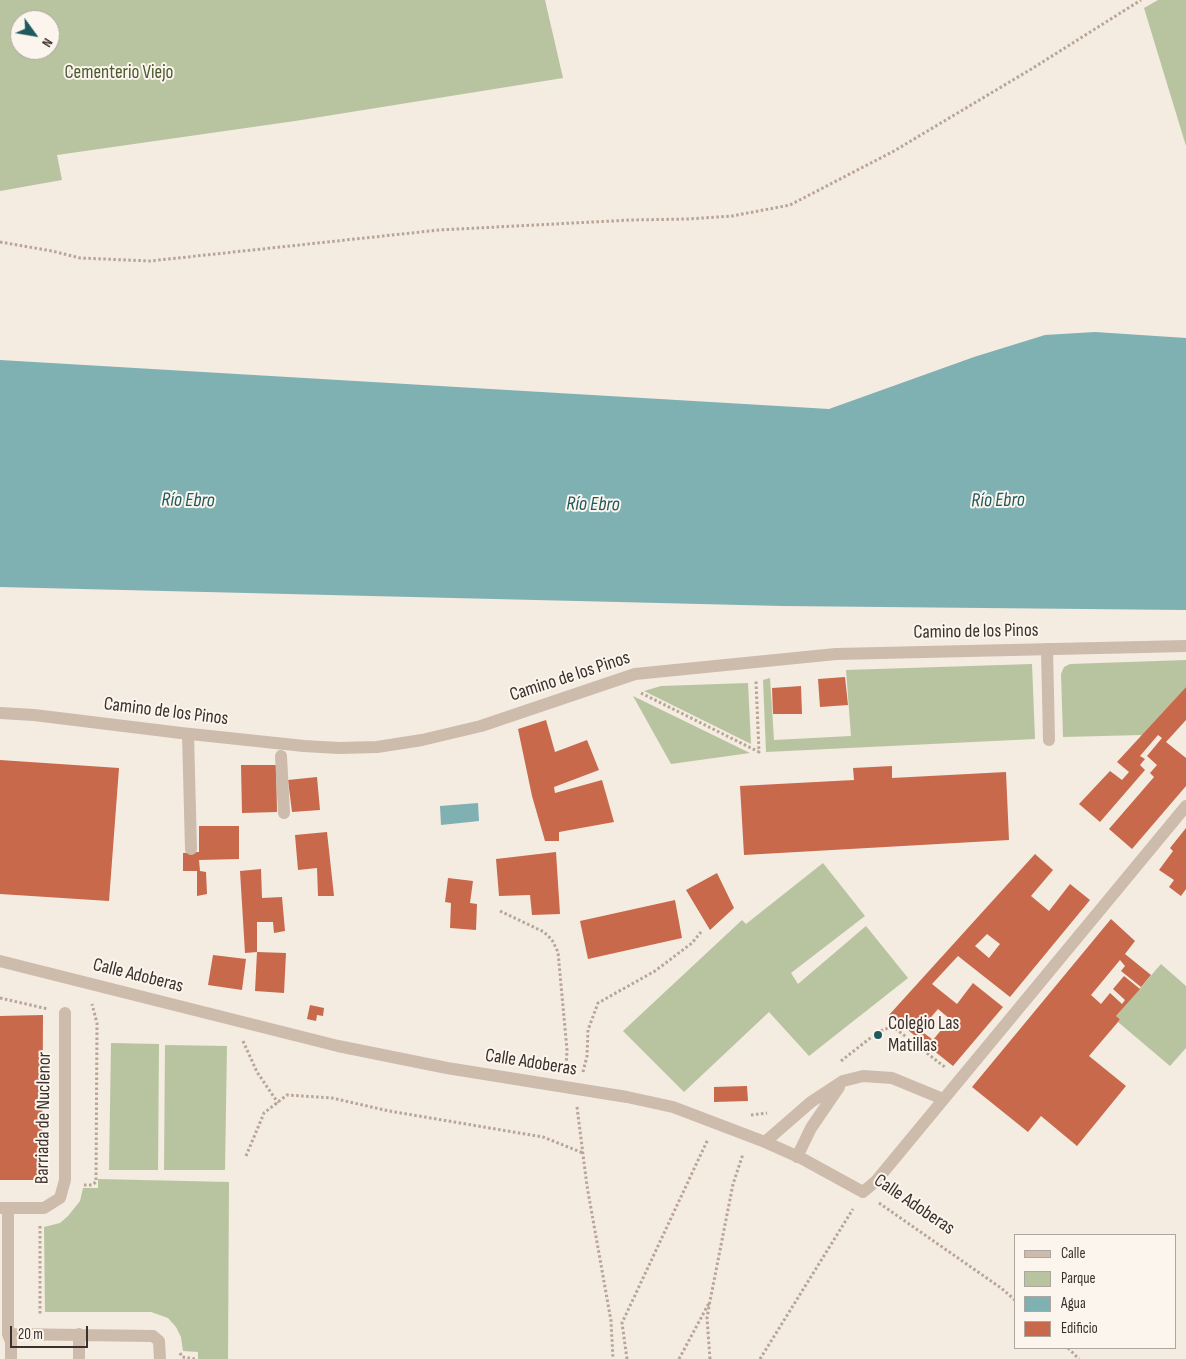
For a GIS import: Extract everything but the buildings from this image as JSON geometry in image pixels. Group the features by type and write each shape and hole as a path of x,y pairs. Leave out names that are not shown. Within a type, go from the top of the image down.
{"street":[{"name":"Camino de los Pinos","path":"0,713 34,715 188,734 339,748 377,747 422,740 481,726 635,674 836,654 1186,646"},
{"path":"1047,649 1049,740"},
{"path":"188,734 191,849"},
{"path":"281,756 284,813"},
{"path":"863,1192 876,1181 1186,806"},
{"name":"Calle Adoberas","path":"0,961 338,1046 447,1068 562,1086 673,1107 764,1142 863,1192"},
{"name":"Barriada de Nuclenor","path":"11,1359 8,1334 4,1208 44,1208 60,1198 63,1188 65,1013"},
{"path":"764,1142 811,1102 843,1081 862,1076 892,1078 943,1098"},
{"path":"797,1157 811,1128 843,1081"},
{"path":"8,1334 153,1336 159,1341 160,1359"},
{"path":"79,1334 79,1359"}],"path":[{"path":"0,242 80,258 150,261 439,230 732,216 790,206 894,151 1033,68 1141,0"},
{"path":"639,693 759,752 756,681"},
{"path":"500,912 544,932 552,940 558,952 567,1050 562,1086"},
{"path":"613,1359 610,1321 583,1153 577,1103 578,1089 587,1056 588,1030 598,1003 655,971 692,943 701,932"},
{"path":"0,998 48,1009"},
{"path":"79,1191 81,1186 92,1185 96,1182 97,1023 90,999"},
{"path":"240,1036 257,1072 278,1102"},
{"path":"246,1156 264,1113 287,1095 332,1098 389,1111 543,1137 583,1153"},
{"path":"627,1359 622,1323 716,1123"},
{"path":"710,1359 707,1318 710,1301 733,1184 750,1136"},
{"path":"760,1359 863,1192"},
{"name":"Calle Adoberas","path":"863,1192 1001,1288 1014,1299"},
{"path":"43,1318 40,1314 40,1223 46,1222"},
{"path":"679,1359 710,1301"},
{"path":"178,1347 182,1357 195,1359"},
{"path":"1069,1349 1079,1359"}],"green space":[{"name":"Cementerio Viejo","path":"0,0 545,0 563,78 295,121 57,155 62,180 0,191"},
{"path":"1158,0 1186,0 1186,146 1144,8"},
{"path":"1186,660 1186,687 1142,735 1063,737 1061,674 1064,667 1070,664"},
{"path":"1032,664 1035,739 766,752 763,680 770,678 774,740 851,736 846,670"},
{"path":"748,683 751,744 644,691 661,686"},
{"path":"633,696 750,753 671,764"},
{"path":"823,863 865,916 791,973 798,984 866,926 908,978 809,1056 769,1012 684,1092 623,1031 742,920 746,924"},
{"path":"1161,964 1186,986 1186,1048 1170,1066 1118,1022 1120,1019 1116,1016"},
{"path":"111,1043 159,1044 158,1170 109,1170"},
{"path":"165,1045 227,1046 225,1170 164,1170"},
{"path":"98,1179 229,1182 228,1359 198,1359 198,1352 183,1351 181,1337 176,1327 168,1318 151,1312 45,1312 44,1227 60,1223 68,1216 80,1201 83,1188 98,1188"}],"water":[{"name":"Río Ebro","path":"1095,332 1186,338 1186,610 783,606 0,587 0,360 829,409 974,357 1045,335"},
{"path":"478,803 479,821 441,825 440,806"}],"place":[{"name":"Colegio Las Matillas","path":"878,1035"}]}
